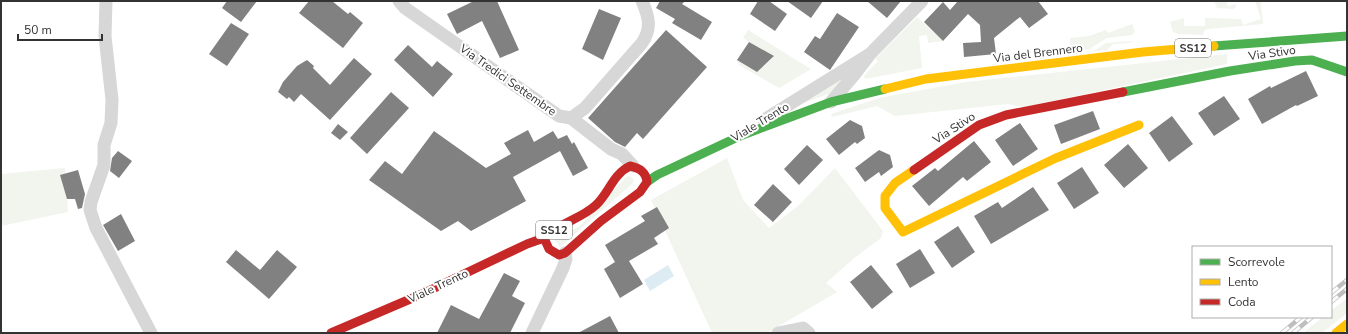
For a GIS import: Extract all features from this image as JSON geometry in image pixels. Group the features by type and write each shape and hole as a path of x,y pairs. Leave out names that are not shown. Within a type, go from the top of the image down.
{"main road":[{"name":"Via del Brennero","path":"740,136 831,102 891,87 949,76 1143,52 1347,36"},
{"name":"Via Stivo","path":"1139,126 1056,158 904,232 884,207 883,199 885,194 895,183 979,124 1006,115 1230,71 1295,61 1312,60 1347,72"},
{"name":"Viale Trento","path":"565,253 601,221 640,192 647,182 657,175 740,136"},
{"name":"Viale Trento","path":"331,333 422,294 527,244 544,238 550,232 585,214 596,205 618,175 626,167 633,166"},
{"path":"633,166 641,169 645,173 647,182"},
{"name":"SS12","path":"544,238 545,244 554,253 565,253"},
{"path":"1336,333 1347,324"}],"street":[{"path":"106,1 105,36 112,100 111,123 104,145 104,165 91,202 91,217 151,333"},
{"path":"571,118 585,108 642,44 648,35 649,19 642,1"},
{"name":"Viale Trento","path":"831,102 854,76 870,54 922,1"},
{"name":"Via Tredici Settembre","path":"402,4 559,116 571,118 611,149 622,154 633,166"},
{"name":"Viale Trento","path":"740,136 870,54"},
{"path":"611,149 617,162 618,175"},
{"path":"532,333 563,268 566,259 565,253"},
{"path":"778,333 803,328 808,333"}],"shaded area":[{"path":"1214,1 1226,1 1228,6 1236,4 1236,7 1233,9 1217,8"},
{"path":"1255,1 1261,1 1263,24 1208,29 1204,31 1203,35 1178,34 1173,32 1170,22 1184,18 1184,26 1205,26 1205,18 1241,19 1243,25 1261,19"},
{"path":"917,17 943,41 928,43 927,35 919,36 922,68 865,79 864,76 878,61 875,59"},
{"path":"1132,24 1135,32 1132,35 1107,38 1089,49 1070,51 1070,38 1089,36 1106,30 1108,33"},
{"path":"748,30 811,69 779,88 739,65 737,60 757,72 774,57 743,38"},
{"path":"1134,41 1129,43 1113,44 1107,50 1092,52 1106,43"},
{"path":"1227,54 1227,64 1024,107 1008,104 895,116 877,106 832,117 831,114 879,98 966,82"},
{"path":"854,71 829,94 794,106"},
{"path":"727,158 743,200 769,228 798,206 835,168 883,231 881,238 853,259 826,283 837,292 767,333 712,333 651,200"},
{"path":"65,168 68,212 1,226 1,174"},
{"path":"630,176 634,180 632,184 560,247 555,239 580,226 626,177"},
{"path":"668,265 674,276 650,291 644,280"},
{"path":"1347,298 1347,313 1322,333 1303,333 1322,318 1332,318 1332,310"}],"building":[{"path":"227,1 257,1 241,22 222,8"},
{"path":"309,1 332,1 348,14 350,12 363,23 343,48 299,13"},
{"path":"474,1 497,1 519,50 500,58 482,21 457,34 447,14"},
{"path":"660,1 685,1 682,4 712,22 701,40 672,23 675,19 656,8"},
{"path":"758,1 769,1 787,14 775,31 750,14"},
{"path":"787,1 823,1 811,18"},
{"path":"867,1 901,1 887,18"},
{"path":"958,1 1038,1 1048,14 1029,28 1020,17 994,38 996,54 964,57 963,43 981,42 980,25 968,14 943,41 924,22 943,2 950,10"},
{"path":"599,9 621,18 603,60 582,49"},
{"path":"837,13 859,27 830,70 804,52 815,36 820,39"},
{"path":"231,23 249,34 227,66 209,54"},
{"path":"666,30 707,67 643,139 637,133 625,147 615,142 588,118"},
{"path":"749,42 774,56 757,72 737,60"},
{"path":"408,45 432,67 437,61 453,74 433,97 394,60"},
{"path":"354,58 372,74 330,120 301,94 294,102 289,97 287,99 278,92 283,82 297,66 307,60 330,85"},
{"path":"1306,71 1318,96 1297,106 1296,105 1262,124 1248,99 1270,86 1271,88"},
{"path":"391,92 409,108 367,154 350,138"},
{"path":"1224,96 1240,119 1214,136 1198,113"},
{"path":"1093,111 1100,129 1061,144 1054,125"},
{"path":"1172,116 1193,144 1169,162 1149,133"},
{"path":"850,120 862,126 865,138 857,144 855,142 839,155 826,139"},
{"path":"1020,123 1038,149 1013,166 995,140"},
{"path":"338,124 348,132 340,140 331,133"},
{"path":"528,130 534,142 553,131 558,139 567,135 572,144 574,142 588,168 573,176 560,151 513,177 526,201 471,231 458,221 441,231 369,180 385,161 402,174 434,131 486,168 511,154 504,143"},
{"path":"974,141 991,162 967,181 963,177 929,206 912,186 935,168 938,171"},
{"path":"1128,144 1148,168 1124,188 1104,165"},
{"path":"807,145 823,160 799,185 784,169"},
{"path":"879,150 890,155 893,167 881,176 879,172 865,182 855,168"},
{"path":"118,151 132,161 119,178 110,171 112,158"},
{"path":"1082,167 1099,193 1074,209 1057,183"},
{"path":"78,170 85,194 82,208 78,209 75,199 67,199 60,175"},
{"path":"773,184 792,202 773,222 754,205"},
{"path":"1033,187 1049,210 991,244 974,216 998,202 1002,208"},
{"path":"657,207 669,228 654,238 658,244 629,261 643,284 620,298 604,269 615,262 605,245 645,221 641,216"},
{"path":"121,214 135,241 118,251 103,225"},
{"path":"958,226 975,252 952,268 934,242"},
{"path":"920,249 935,273 910,288 896,264"},
{"path":"236,250 260,270 277,250 297,267 269,299 226,262"},
{"path":"871,265 893,292 872,309 850,282"},
{"path":"504,273 520,281 512,296 525,303 510,333 437,333 451,305 479,319"},
{"path":"610,316 619,333 578,333"}],"railway":[{"path":"1332,292 1347,280"},
{"path":"1332,301 1347,289"},
{"path":"1282,333 1300,318"},
{"path":"1293,333 1311,318"}],"traffic: fast":[{"path":"1214,46 1347,36"},
{"path":"1123,92 1230,71 1295,61 1312,60 1347,72"},
{"path":"647,182 657,175 740,136 831,102 885,89"}],"traffic: slow":[{"path":"885,89 926,79 1143,52 1214,46"},
{"path":"914,170 895,183 885,196 885,208 903,232 1056,158 1139,125"},
{"path":"1336,333 1347,324"}],"traffic: jam":[{"path":"914,170 979,125 1006,115 1123,92"},
{"path":"630,166 640,169 644,173 647,182 640,192 601,221 565,253 559,255 549,249 544,238 556,228 584,214 596,205 619,174 630,166"},
{"path":"331,333 422,294 527,244 544,238"}]}
